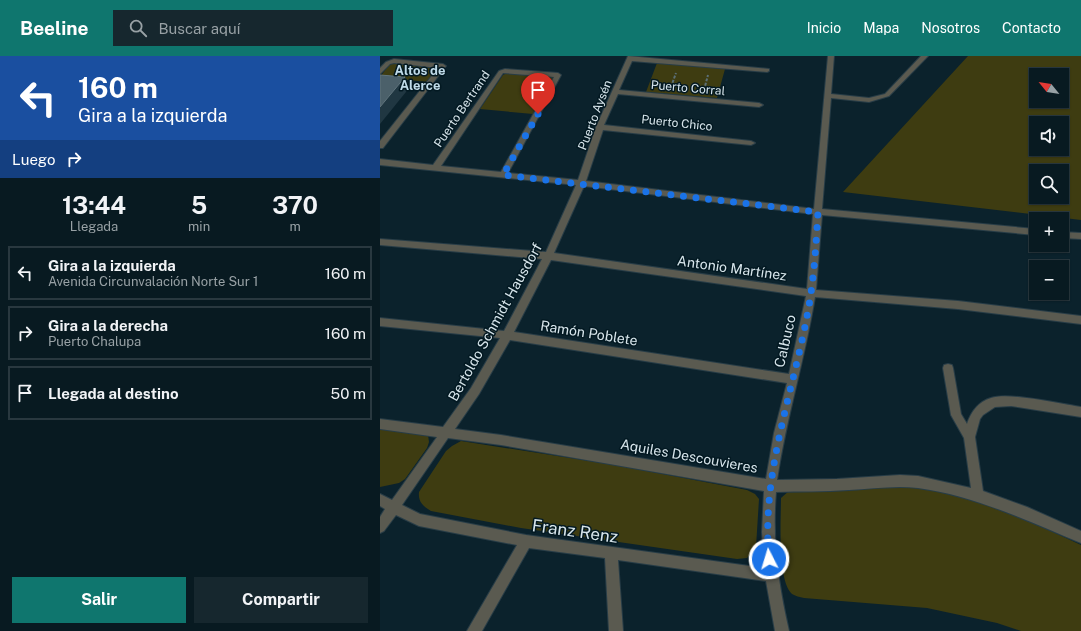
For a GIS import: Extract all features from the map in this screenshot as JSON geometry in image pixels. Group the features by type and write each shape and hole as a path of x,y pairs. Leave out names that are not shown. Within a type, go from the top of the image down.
{"street":[{"name":"Calbuco","path":"782,631 771,575 768,543 770,486 792,379 804,332 811,293 831,56"},
{"path":"828,96 868,100 887,95 925,56"},
{"path":"630,58 767,70"},
{"name":"Puerto Aysén","path":"581,183 600,127 630,58"},
{"path":"380,72 388,63 394,61 443,66 380,146"},
{"name":"Puerto Bertrand","path":"436,167 501,72 505,71 558,75 503,175"},
{"name":"Puerto Corral","path":"615,92 759,105"},
{"name":"Puerto Chico","path":"600,127 751,143"},
{"path":"380,162 581,183 818,212 1029,231"},
{"name":"Bertoldo Schmidt Hausdorf","path":"380,527 476,391 549,256 581,183"},
{"path":"1069,235 1081,236"},
{"name":"Antonio Martínez","path":"380,242 549,256 811,293 958,305 1081,320"},
{"name":"Ramón Poblete","path":"380,322 507,335 792,379"},
{"path":"948,368 956,415 969,437 978,495"},
{"path":"969,437 975,417 979,411 993,402 1010,401 1081,412"},
{"name":"Aquiles Descouvieres","path":"380,424 502,440 770,486 837,485 900,481 938,485 978,495 1028,513 1081,537"},
{"name":"Franz Renz","path":"380,500 426,522 526,541 610,554 771,575"},
{"path":"474,631 526,541"},
{"path":"610,554 616,631"}],"path":[{"path":"667,97 679,63"},
{"path":"701,100 711,65"}],"shaded area":[{"path":"968,56 1081,56 1081,220 1069,219 1069,212 1029,212 1029,214 843,192"},
{"path":"394,63 438,68 428,82 380,77 389,65"},
{"path":"657,63 725,69 717,98 646,92"},
{"path":"509,72 553,77 554,79 533,114 480,109 503,75"},
{"path":"380,428 428,435 429,442 427,448 405,479 399,483 380,487"},
{"path":"461,441 615,465 747,490 755,494 759,499 756,547 747,558 737,559 521,528 431,511 422,503 419,498 419,492 446,451"},
{"path":"918,487 984,503 1004,510 1081,545 1081,631 1021,631 997,623 927,608 804,598 792,594 787,587 782,563 781,498 790,490"}],"building":[{"path":"380,75 405,77 380,107"}],"district":[{"name":"Altos de Alerce","path":"420,78"}],"route":[{"path":"538,114 503,175 592,184 818,212 808,311 781,429 770,486 768,517 769,559"}]}
